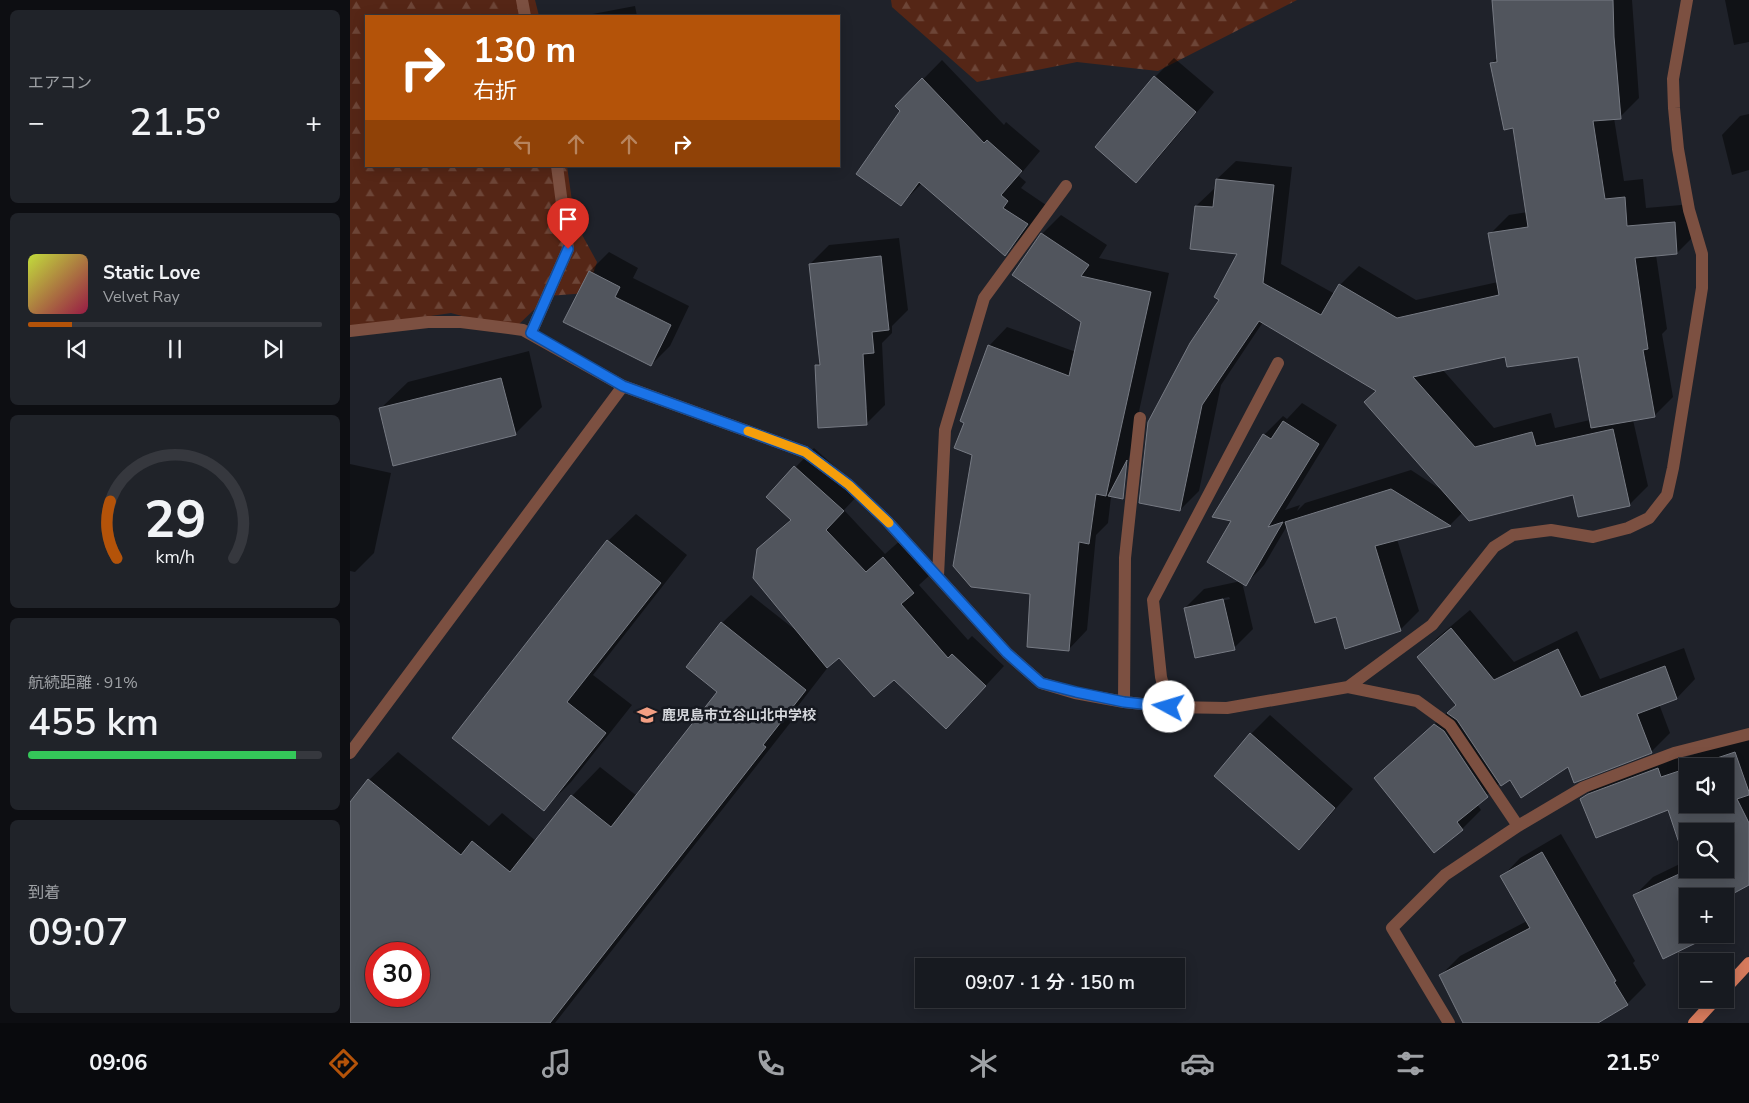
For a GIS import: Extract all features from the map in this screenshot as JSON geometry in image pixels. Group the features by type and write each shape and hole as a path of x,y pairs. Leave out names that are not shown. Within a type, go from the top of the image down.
{"main road":[{"path":"1734,979 1749,963"},
{"path":"1694,1023 1708,1008"}],"street":[{"path":"522,0 525,15"},
{"path":"1348,687 1432,625 1494,547 1513,535 1551,530 1593,537 1628,528 1649,518 1667,495 1702,288 1702,254 1689,210 1678,149 1674,108 1673,79 1687,0"},
{"path":"531,333 568,249 557,167"},
{"path":"938,576 945,430 984,298 1066,186"},
{"path":"350,331 428,322 461,322 523,330 623,386 805,452 849,485 887,521 1007,653 1041,683 1124,702 1169,707 1228,708 1348,687 1417,701 1450,725 1518,826"},
{"path":"1169,707 1161,677 1153,600 1278,363"},
{"path":"350,753 623,386"},
{"path":"1124,702 1125,558 1140,418"},
{"path":"1449,1023 1392,928 1445,876 1518,826 1584,787 1674,753 1749,734"}],"green space":[{"path":"350,0 535,0 539,15 365,15 365,167 567,167 575,222 597,262 587,293 548,296 513,330 451,313 350,328"},
{"path":"891,0 1297,0 1158,71 1077,62 977,82 892,7"}],"building":[{"path":"1492,0 1613,0 1621,119 1593,121 1605,199 1625,197 1627,226 1675,222 1677,254 1635,258 1648,349 1643,350 1655,417 1591,428 1578,357 1507,367 1505,357 1413,377 1475,447 1532,432 1536,446 1613,429 1630,506 1578,517 1573,495 1469,521 1364,402 1376,391 1259,321 1202,405 1180,511 1139,503 1148,422 1190,343 1219,300 1214,297 1237,254 1190,249 1195,206 1213,207 1216,179 1274,185 1263,283 1321,315 1339,284 1397,318 1499,295 1488,233 1528,227 1513,128 1504,130 1490,63 1497,62"},
{"path":"1154,76 1196,112 1136,183 1095,147"},
{"path":"922,78 984,143 987,140 1022,171 1001,195 1008,201 1003,208 1028,224 1005,256 919,182 901,206 856,174 900,111 895,106"},
{"path":"1041,233 1089,265 1081,276 1151,292 1106,496 1096,494 1089,544 1079,542 1069,651 1027,647 1030,594 971,587 953,566 972,455 954,448 964,423 960,421 988,345 1069,376 1081,322 1012,275"},
{"path":"881,256 889,330 872,332 874,353 863,354 867,425 818,428 815,365 820,365 809,264"},
{"path":"589,271 620,287 615,297 671,325 651,366 563,322"},
{"path":"501,378 516,435 393,466 379,408"},
{"path":"1283,421 1319,444 1268,527 1283,522 1246,586 1207,562 1231,521 1212,517 1263,434 1271,439"},
{"path":"1127,460 1123,499 1108,496"},
{"path":"794,466 844,511 826,530 866,572 883,557 914,593 901,604 948,658 952,654 986,686 946,729 894,680 874,697 839,658 827,668 753,578 757,549 791,520 766,497"},
{"path":"1391,489 1451,526 1375,546 1401,631 1345,649 1336,617 1315,623 1285,522"},
{"path":"607,540 661,583 567,702 606,733 544,811 452,738"},
{"path":"1223,599 1235,650 1195,658 1184,608"},
{"path":"721,622 806,690 763,745 766,747 550,1023 350,1023 350,802 368,779 461,855 472,841 510,872 571,795 611,827 717,692 686,667"},
{"path":"1451,628 1494,680 1558,649 1581,697 1665,666 1677,699 1637,714 1652,753 1574,783 1568,767 1521,798 1510,780 1501,786 1457,720 1447,713 1456,705 1417,657"},
{"path":"1434,724 1444,731 1488,797 1457,822 1463,830 1434,853 1374,778"},
{"path":"1250,733 1335,808 1299,850 1214,776"},
{"path":"1735,752 1749,792 1749,795 1737,799 1749,823 1749,885 1734,893 1734,888 1679,888 1679,943 1696,943 1663,959 1633,895 1679,874 1679,878 1734,878 1734,823 1679,823 1679,843 1668,810 1596,838 1580,799 1588,794 1658,768 1661,777 1679,771 1679,813 1734,813 1734,758 1717,758"},
{"path":"1542,852 1628,1005 1598,1023 1463,1023 1439,975 1530,928 1500,876"}],"slow traffic":[{"path":"748,431 805,452 849,485 889,523"}],"place":[{"name":"鹿児島市立谷山北中学校","path":"647,715"}],"route":[{"path":"568,249 531,333 623,386 805,452 849,485 887,521 1007,653 1041,683 1124,702 1169,707"}]}
